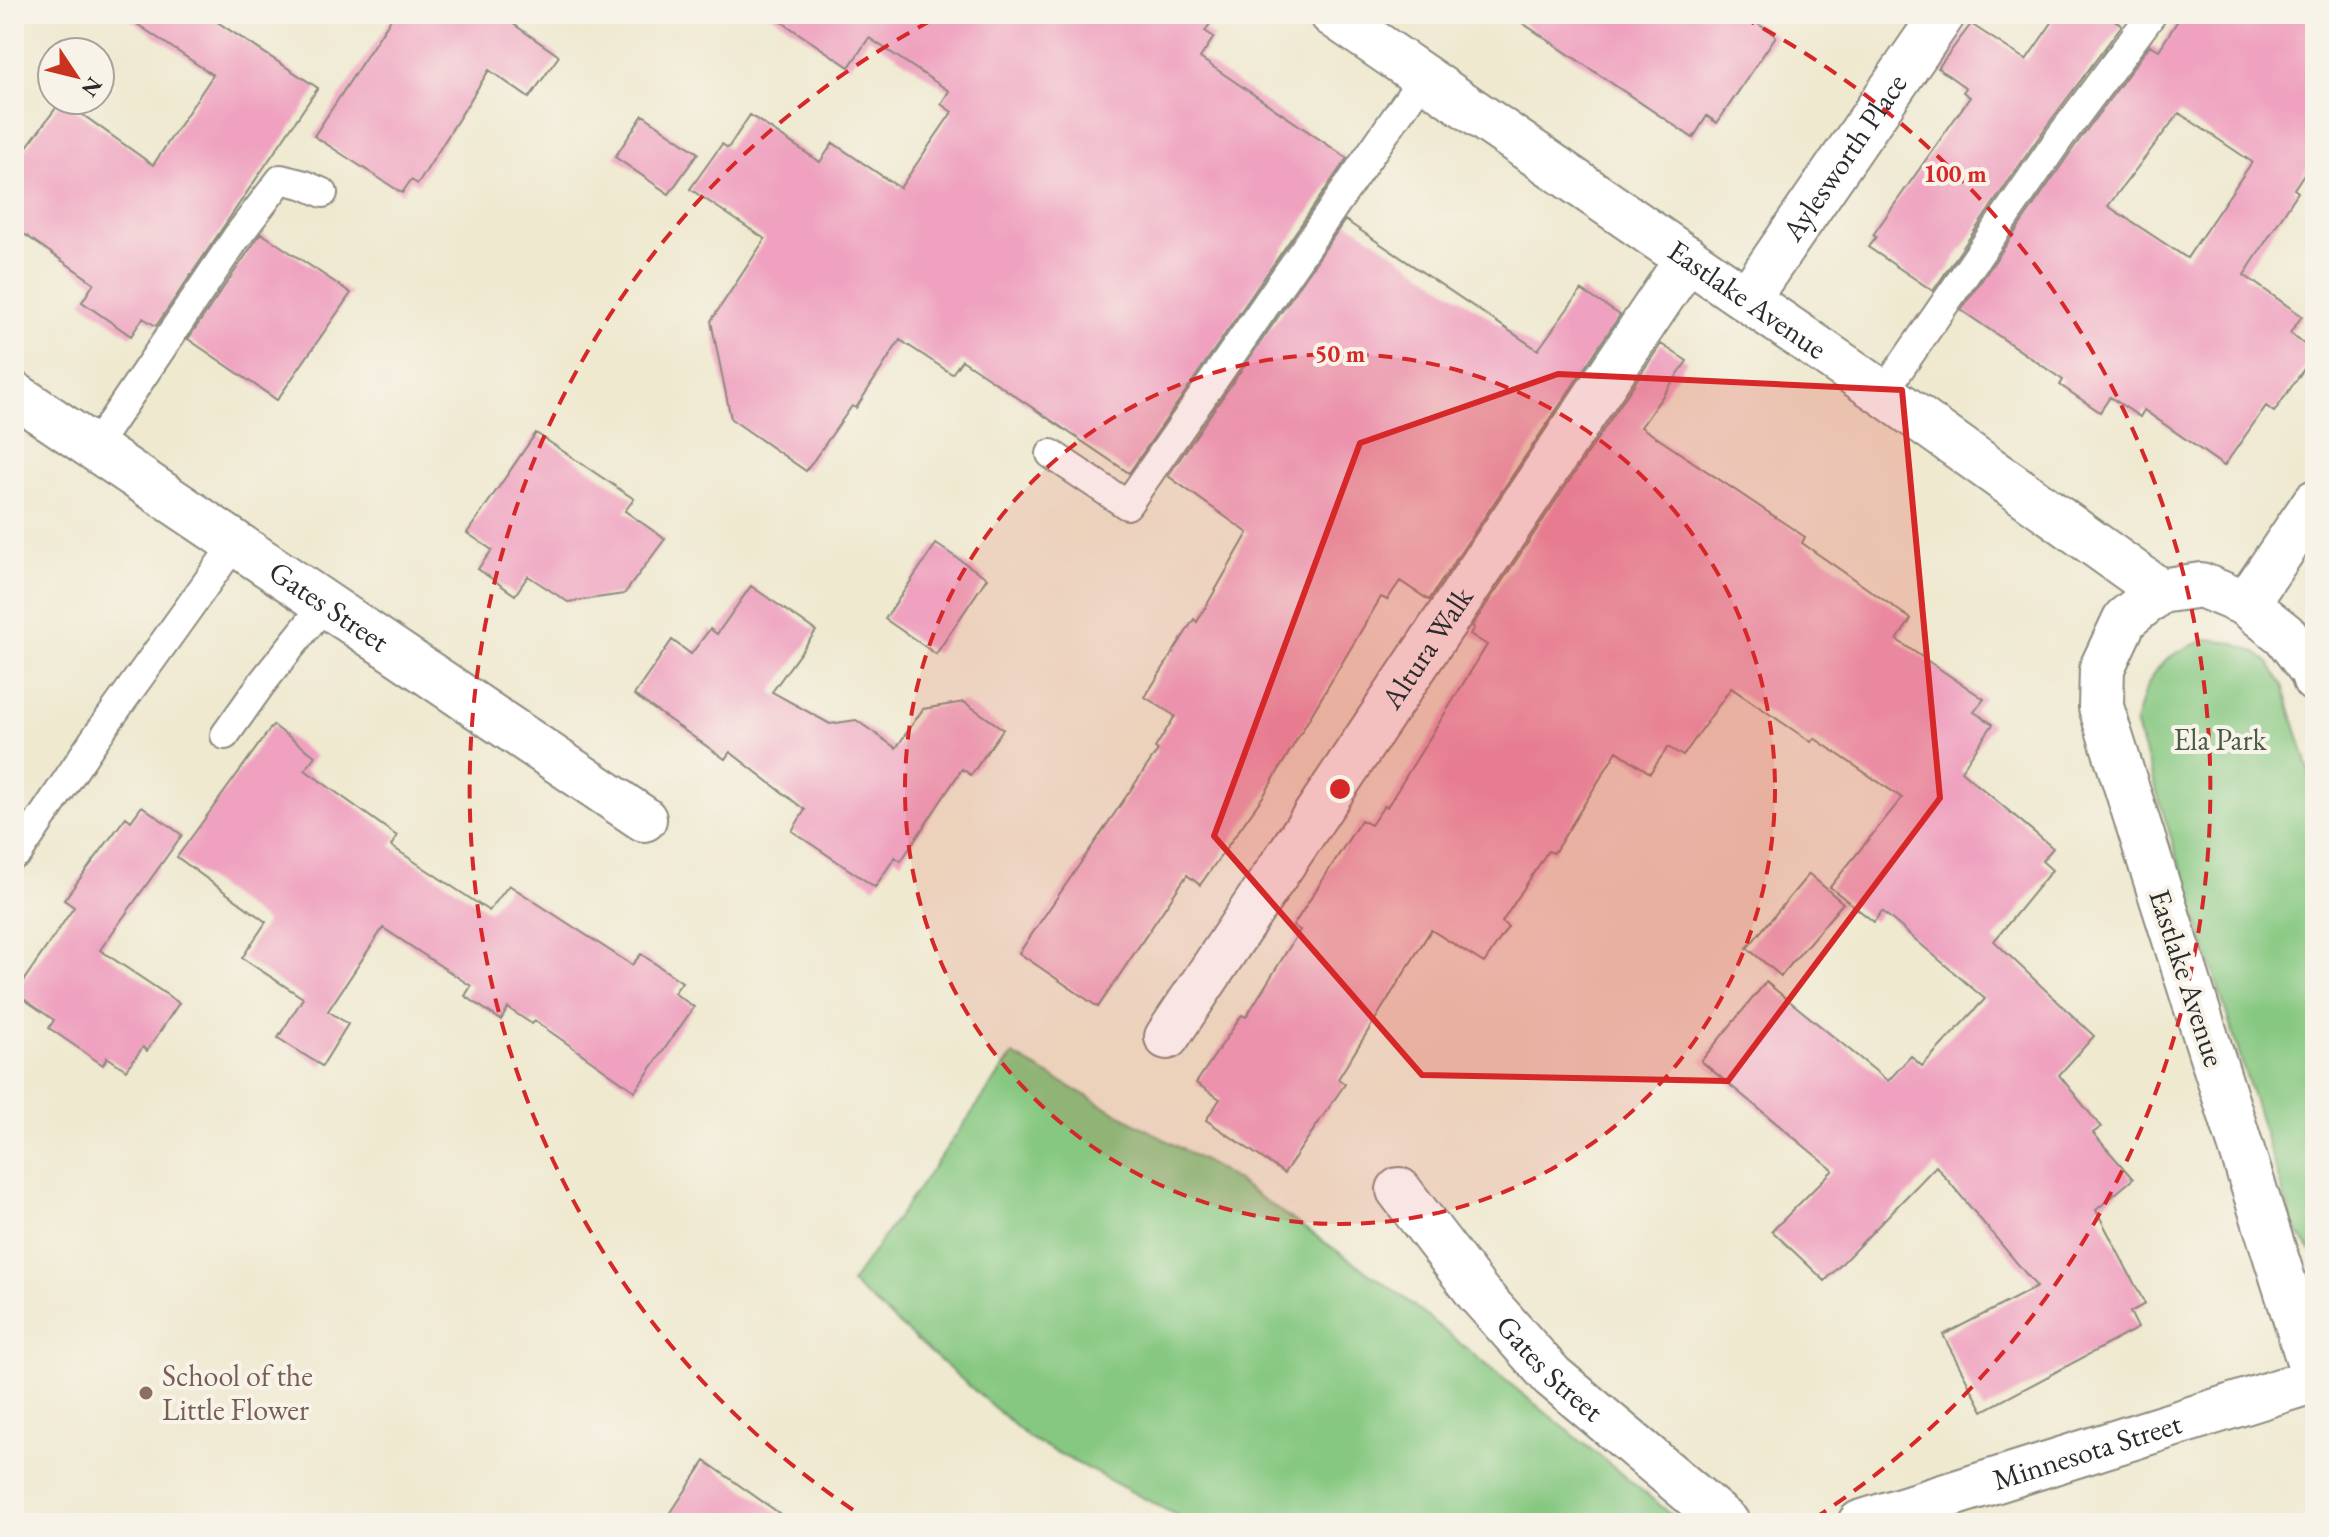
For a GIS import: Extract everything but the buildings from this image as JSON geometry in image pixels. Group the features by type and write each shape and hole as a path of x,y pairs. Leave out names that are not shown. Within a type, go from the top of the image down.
{"street":[{"name":"Aylesworth Place","path":"1747,299 1943,14"},
{"name":"Eastlake Avenue","path":"1337,15 1423,78 1883,393 2160,591 2125,619 2102,668 2101,707 2315,1380"},
{"name":"Altura Walk","path":"1167,1037 1688,258"},
{"name":"Gates Street","path":"14,394 644,819"},
{"path":"2246,604 2315,502"},
{"path":"2160,591 2201,585 2246,604 2285,635 2312,671 2315,680"},
{"name":"Gates Street","path":"1399,1190 1478,1293 1552,1376 1727,1523"},
{"name":"Minnesota Street","path":"1860,1523 2315,1380"}],"lane":[{"path":"1883,393 2060,137 2152,14"},
{"path":"1051,454 1127,505 1423,78"},
{"path":"94,448 236,238 281,179 323,193"},
{"path":"14,855 236,542"},
{"path":"225,735 325,604"}],"highlighted area":[{"path":"1558,374 1902,390 1940,798 1728,1081 1422,1075 1214,836 1360,443"}],"green space":[{"name":"Ela Park","path":"2210,639 2255,652 2269,663 2283,685 2315,789 2315,1254 2295,1231 2135,723 2145,691 2158,668 2179,651"},
{"path":"1013,1055 1225,1173 1398,1293 1682,1523 1191,1523 1029,1438 851,1283"}],"place":[{"name":"School of the Little Flower","path":"146,1393"}]}
